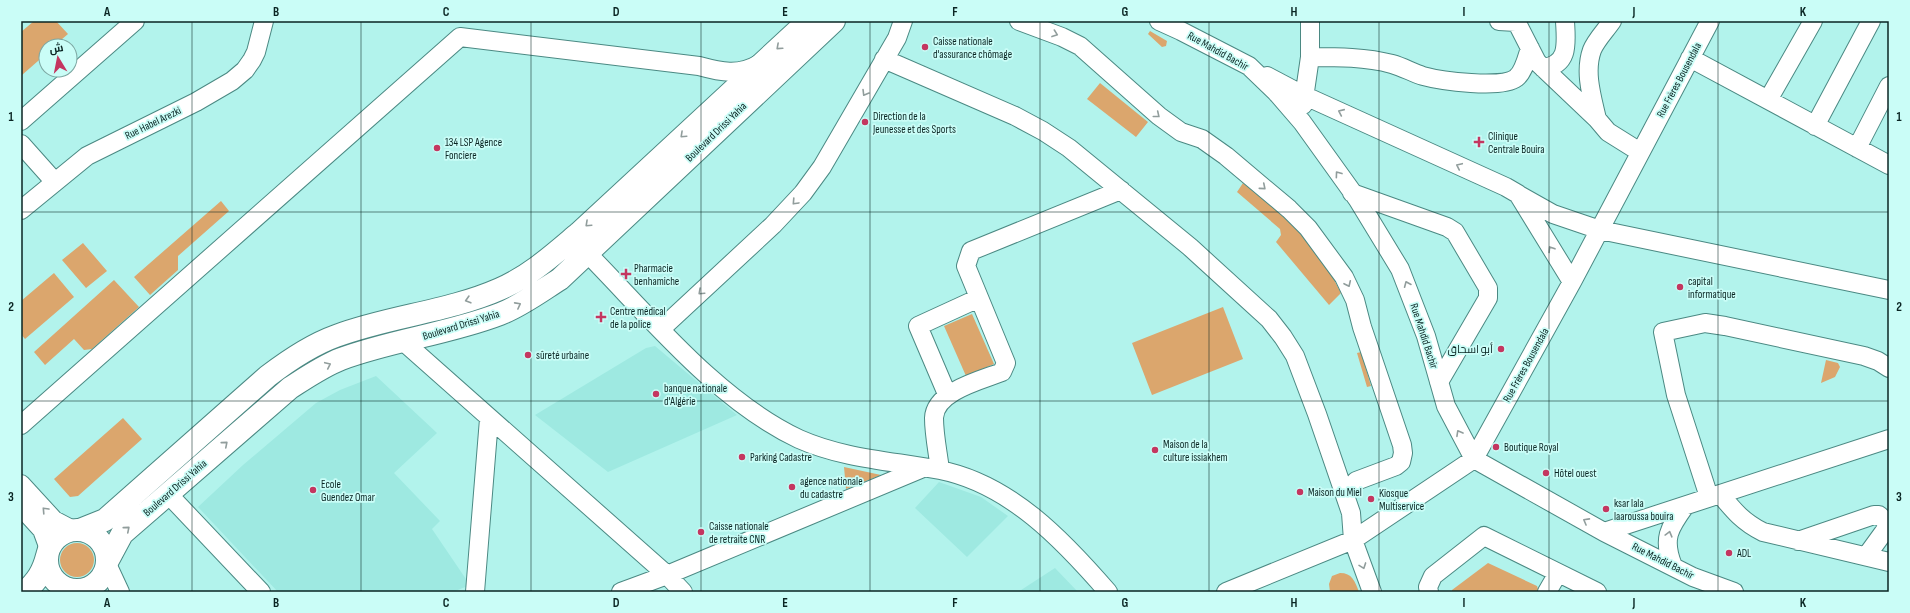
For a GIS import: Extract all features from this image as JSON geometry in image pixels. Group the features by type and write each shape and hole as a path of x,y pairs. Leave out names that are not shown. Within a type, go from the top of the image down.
{"main road":[{"name":"Boulevard Drissi Yahia","path":"107,563 122,534 290,388 316,371 340,360 371,350 470,325 501,314 532,298 560,279 834,21"},
{"name":"Boulevard Drissi Yahia","path":"76,530 91,527 109,516 268,376 294,357 335,336 483,296 520,279 543,264 579,233 804,23"},
{"path":"25,592 38,580 43,571 48,552 58,536 76,530 95,536 105,547 107,563 101,578 96,584 77,591 66,588 53,578 49,572 48,552"}],"street":[{"path":"21,121 135,21"},
{"name":"Rue Habel Arezki","path":"21,210 54,181 87,156 196,102 232,81 245,70 252,60 256,52 264,21"},
{"path":"661,329 773,225 803,193 822,167 897,38 903,21"},
{"path":"1019,21 1062,37 1080,46 1158,116 1181,132 1202,139 1226,156 1289,209 1308,228 1344,277 1355,300 1362,327 1397,428 1403,453 1401,462 1396,466 1356,481 1345,495"},
{"name":"Rue Mahdid Bachir","path":"1159,21 1181,30 1249,66 1276,92 1302,122 1372,222 1405,280 1426,336 1446,406 1474,459 1604,532 1693,577 1734,592"},
{"path":"1302,122 1303,94 1310,57 1310,21"},
{"path":"1543,68 1551,67 1559,63 1564,55 1566,46 1565,21"},
{"path":"1597,119 1590,85 1590,60 1592,50 1612,21"},
{"name":"Rue Frères Bousendala","path":"1226,592 1353,540 1474,459 1572,282 1710,21"},
{"path":"1768,100 1813,21"},
{"path":"1815,126 1871,21"},
{"path":"1510,22 1530,48 1537,62 1543,68 1597,119 1608,132 1640,152"},
{"path":"21,424 460,37 739,72 747,71 761,64"},
{"path":"1310,57 1351,57 1392,64 1423,76 1455,82 1502,84 1516,78 1524,67 1530,48"},
{"path":"1690,58 1889,165"},
{"path":"884,59 1008,113 1043,130 1069,148 1121,190 1239,290 1269,319 1295,356 1351,513 1353,540 1372,592"},
{"path":"1249,66 1303,94 1506,187 1552,214 1600,230 1889,290"},
{"path":"710,69 720,78 724,89 719,101"},
{"path":"1857,148 1889,86"},
{"path":"21,144 54,181"},
{"path":"931,469 934,416 938,403 947,394 1002,372 1006,363 966,266 971,251 1121,190"},
{"path":"1352,193 1447,227 1455,232 1488,288 1488,298 1439,382"},
{"path":"1518,194 1572,282"},
{"path":"588,254 661,329 720,386 750,410 800,439 855,456 931,469 975,480 999,493 1027,512 1064,545 1108,592"},
{"path":"947,394 918,326 979,298"},
{"path":"1889,368 1878,361 1864,356 1725,326 1705,323 1663,332 1676,395 1714,496 1748,525 1763,532 1889,562"},
{"path":"404,342 489,419 667,575 683,592"},
{"path":"475,592 489,419"},
{"path":"1604,532 1889,439"},
{"path":"621,592 931,469"},
{"path":"21,484 54,520 76,530"},
{"path":"168,494 261,592"},
{"path":"1673,566 1668,555 1667,538 1671,526 1685,506"},
{"path":"21,507 42,530 48,552"},
{"path":"1798,541 1814,537 1832,528 1874,515 1882,518 1886,529 1870,551 1870,558"},
{"path":"1832,528 1828,540 1833,549"},
{"path":"1429,592 1428,587 1433,576 1484,536 1597,592"},
{"path":"107,563 120,592"},
{"path":"1547,592 1558,572"}],"shaded area":[{"path":"34,21 56,21 68,34 63,38 38,38 38,61 22,75 21,32"},
{"path":"1150,31 1167,41 1166,46 1162,47 1148,34"},
{"path":"1100,83 1148,122 1136,137 1087,99"},
{"path":"1243,183 1292,223 1303,234 1328,268 1341,293 1329,305 1276,242 1281,235 1280,229 1237,192"},
{"path":"221,201 229,211 178,256 178,270 150,295 134,277"},
{"path":"83,243 107,271 86,288 62,260"},
{"path":"54,273 74,297 25,339 21,334 21,301"},
{"path":"114,280 139,307 92,349 84,350 74,339 45,365 34,352"},
{"path":"502,300 489,308 345,348 344,345 468,312"},
{"path":"1223,307 1243,359 1152,395 1132,343"},
{"path":"972,314 994,364 966,376 944,326"},
{"path":"655,346 737,415 608,472 535,415 646,348"},
{"path":"337,347 339,350 195,458 192,455 291,371"},
{"path":"1361,352 1371,386 1367,387 1357,353"},
{"path":"1826,360 1838,363 1840,367 1835,377 1821,383"},
{"name":"Ecole Guendez Omar","path":"376,376 437,433 394,473 440,521 432,529 470,585 453,592 278,592 198,507 243,465 316,403 340,390"},
{"path":"123,418 142,439 78,496 70,497 54,479"},
{"path":"844,467 881,475 846,489"},
{"path":"939,482 981,497 1008,516 967,557 915,508"},
{"path":"74,543 80,543 84,544 91,550 94,560 93,567 87,574 80,577 74,577 70,576 63,570 60,563 60,557 61,553 67,546"},
{"path":"1488,563 1537,586 1539,592 1452,592 1452,590"},
{"path":"1055,568 1078,592 1018,592"},
{"path":"1340,573 1347,574 1352,578 1359,592 1330,592 1329,584 1332,576"}],"place":[{"name":"Caisse nationale d'assurance chômage","path":"925,47"},
{"name":"Direction de la Jeunesse et des Sports","path":"865,122"},
{"name":"Clinique Centrale Bouira","path":"1479,142"},
{"name":"134 LSP Agence Fonciere","path":"437,148"},
{"name":"Pharmacie benhamiche","path":"626,274"},
{"name":"capital informatique","path":"1680,287"},
{"name":"Centre médical de la police","path":"601,317"},
{"name":"أبو اسحاق","path":"1501,349"},
{"name":"sûreté urbaine","path":"528,355"},
{"name":"banque nationale d'Algérie","path":"656,394"},
{"name":"Boutique Royal","path":"1496,447"},
{"name":"Maison de la culture issiakhem","path":"1155,450"},
{"name":"Parking Cadastre","path":"742,457"},
{"name":"Hôtel ouest","path":"1546,473"},
{"name":"agence nationale du cadastre","path":"792,487"},
{"name":"Ecole Guendez Omar","path":"313,490"},
{"name":"Maison du Miel","path":"1300,492"},
{"name":"Kiosque Multiservice","path":"1371,499"},
{"name":"ksar lala laaroussa bouira","path":"1606,509"},
{"name":"Caisse nationale de retraite CNR","path":"701,532"},
{"name":"ADL","path":"1729,553"}]}
